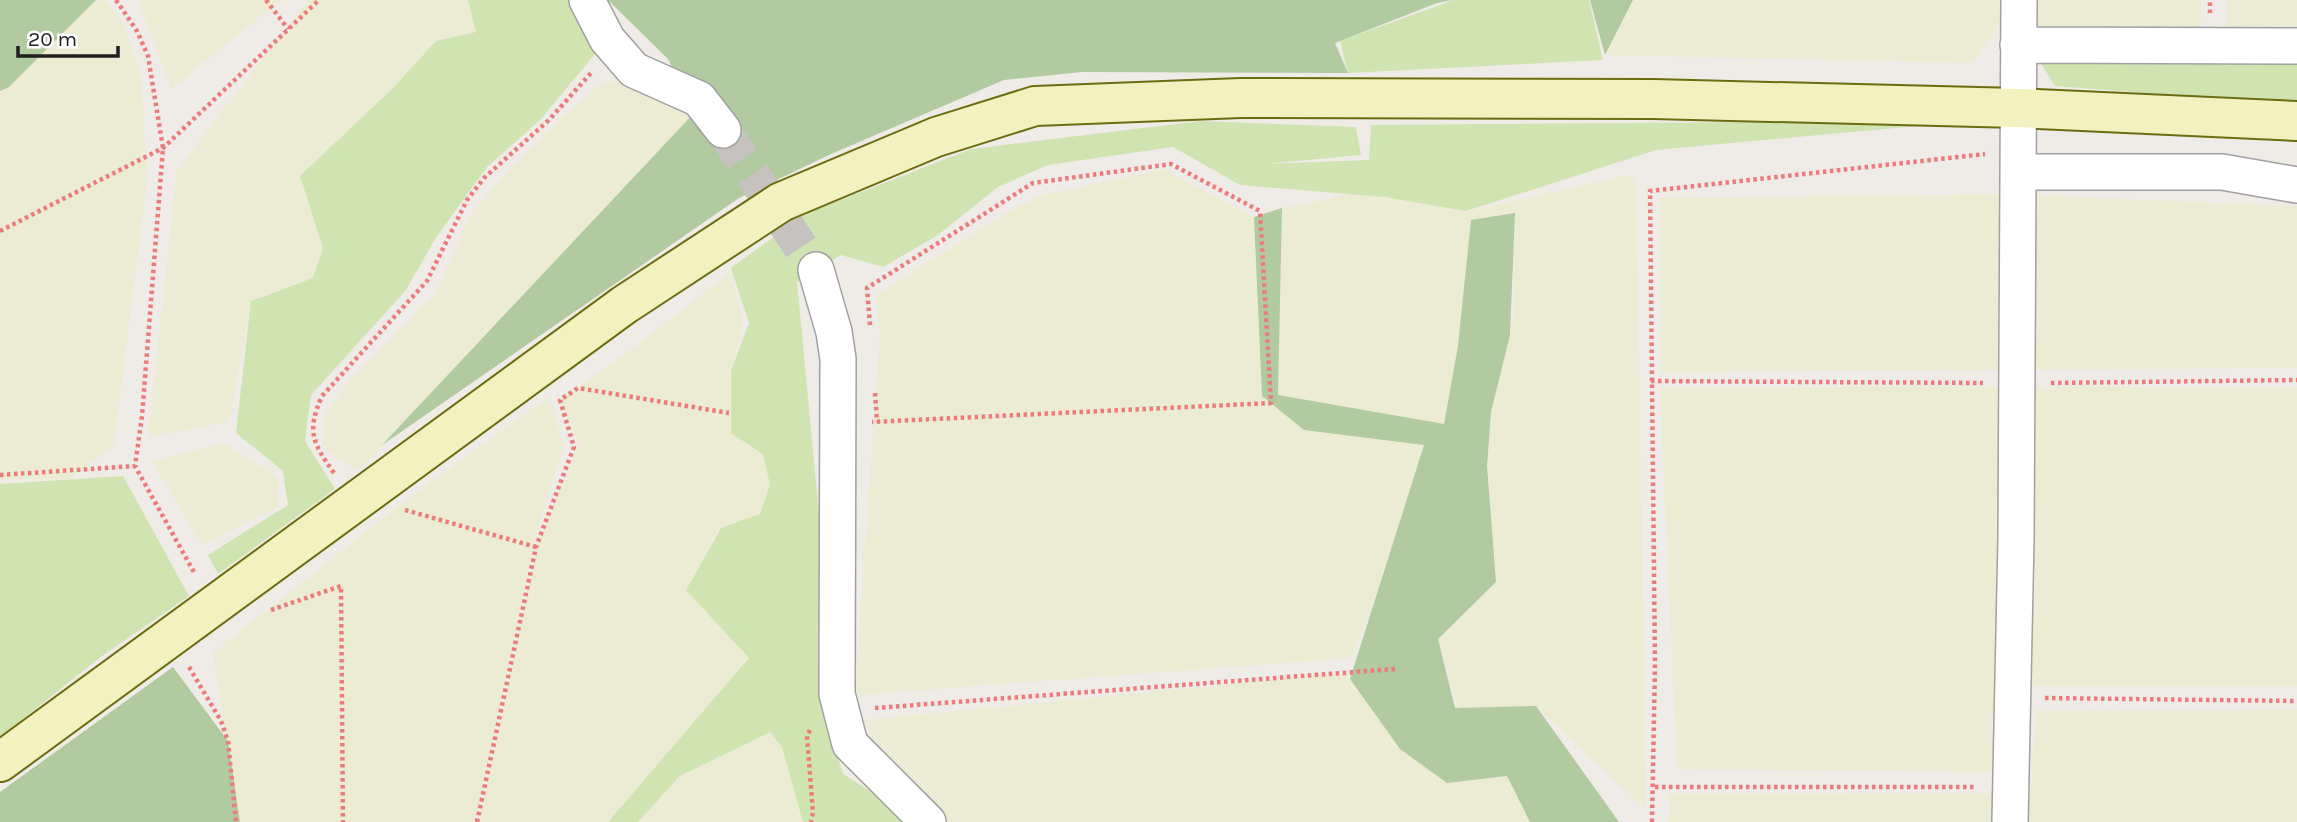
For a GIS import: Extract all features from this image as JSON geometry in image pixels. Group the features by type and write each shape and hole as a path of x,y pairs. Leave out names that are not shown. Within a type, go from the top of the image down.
{"street":[{"path":"587,0 614,47 634,70 699,99 723,130"},
{"path":"2010,822 2017,383 2019,0"},
{"path":"2018,45 2297,46"},
{"path":"0,762 624,305 781,202 936,137 1035,106 1255,98 1653,99 2018,108 2297,121"},
{"path":"2019,161 2222,172 2297,186"},
{"path":"816,271 834,332 838,359 838,694 850,744 928,822"}],"path":[{"path":"116,0 137,32 148,56 163,149 142,416 135,466 213,606"},
{"path":"266,0 288,29"},
{"path":"0,230 163,149 319,0"},
{"path":"536,547 358,500 314,443 313,416 322,396 427,281 467,200 484,178 549,120 614,47"},
{"path":"1652,822 1655,787 1650,191 2019,161"},
{"path":"839,425 1271,403 1260,211 1171,164 1033,183 867,288 870,328"},
{"path":"1651,381 2017,383 2297,380"},
{"path":"874,381 877,421"},
{"path":"477,822 536,547 574,447 559,400 578,388 729,413"},
{"path":"0,475 135,466"},
{"path":"341,586 342,822"},
{"path":"175,634 194,680 225,731 231,751 236,822"},
{"path":"811,822 807,737 818,713 1395,669"},
{"path":"2013,697 2297,701"},
{"path":"1655,787 2010,787"}],"green space":[{"path":"0,0 96,0 9,87 0,91"},
{"path":"96,0 105,0 124,23 141,77 147,179 114,445 70,479 0,479 0,91 9,87"},
{"path":"138,0 281,0 171,89"},
{"path":"308,0 468,0 477,32 436,41 391,90 300,176 323,248 313,278 251,301 229,422 148,437 177,170"},
{"path":"468,0 577,0 600,48 540,120 487,167 435,239 406,290 311,395 305,441 335,489 218,574 208,555 288,505 283,471 236,433 251,301 313,278 323,248 300,176 391,90 436,41 476,32"},
{"path":"608,0 1452,0 1437,3 1335,43 1348,73 1082,72 1004,80 831,154 739,198 382,445 695,112 668,59"},
{"path":"1454,0 1589,0 1603,60 1348,73 1340,41"},
{"path":"1590,0 1633,0 1605,55"},
{"path":"1633,0 2005,0 2004,18 1973,63 1605,55"},
{"path":"2029,0 2201,0 2200,44 2029,41"},
{"path":"2226,0 2297,0 2297,31 2226,32"},
{"path":"2106,53 2297,56 2297,105 2055,86 2041,64"},
{"path":"605,81 636,83 695,112 358,471 337,458 322,446 325,414 350,380 435,294 470,216 505,173 560,119"},
{"path":"1983,120 1656,150 1466,211 1385,197 1240,185 1173,147 1048,165 998,187 938,235 883,267 841,255 797,282 827,598 830,733 843,774 919,822 803,822 782,747 770,732 680,776 638,822 608,822 749,658 686,590 721,528 760,514 770,485 763,454 731,433 731,371 749,323 731,268 805,214 971,149 1201,121 1356,127 1361,155 1265,164 1369,160 1371,125"},
{"path":"1164,169 1254,217 1262,396 1304,430 1424,444 1375,598 1351,658 855,695 880,335 876,295 1011,210 1040,196"},
{"path":"1629,175 1636,181 1646,810 1536,706 1459,711 1438,639 1496,582 1486,479 1491,412 1514,315 1515,214 1476,249 1444,424 1278,395 1282,208 1350,195 1410,198 1467,211"},
{"path":"2004,194 2297,206 2297,368 1661,372 1660,198"},
{"path":"1282,208 1278,395 1444,424 1458,346 1471,220 1515,213 1510,335 1491,412 1487,466 1496,582 1438,639 1455,708 1536,706 1619,822 1530,822 1507,776 1447,783 1400,749 1350,679 1424,445 1304,430 1262,396 1254,217"},
{"path":"730,272 743,321 731,371 763,454 770,485 761,514 718,529 686,590 750,658 607,822 480,822 536,547 579,445 560,400 638,345"},
{"path":"1660,387 2297,387 2297,686 2000,686 1996,772 1677,769"},
{"path":"549,397 564,446 533,544 476,822 238,822 213,653 410,497"},
{"path":"223,443 278,477 278,507 202,545 152,461"},
{"path":"123,476 189,596 102,656 0,737 0,484"},
{"path":"173,667 228,741 240,822 0,822 0,792"},
{"path":"1345,673 1400,749 1447,783 1507,776 1530,822 942,822 888,772 864,720"},
{"path":"2297,710 2297,822 1669,822 1670,794 2031,793 2036,711"},
{"path":"770,732 787,752 807,822 639,822 680,776"}],"tunnel":[{"path":"723,130 816,270"}]}
